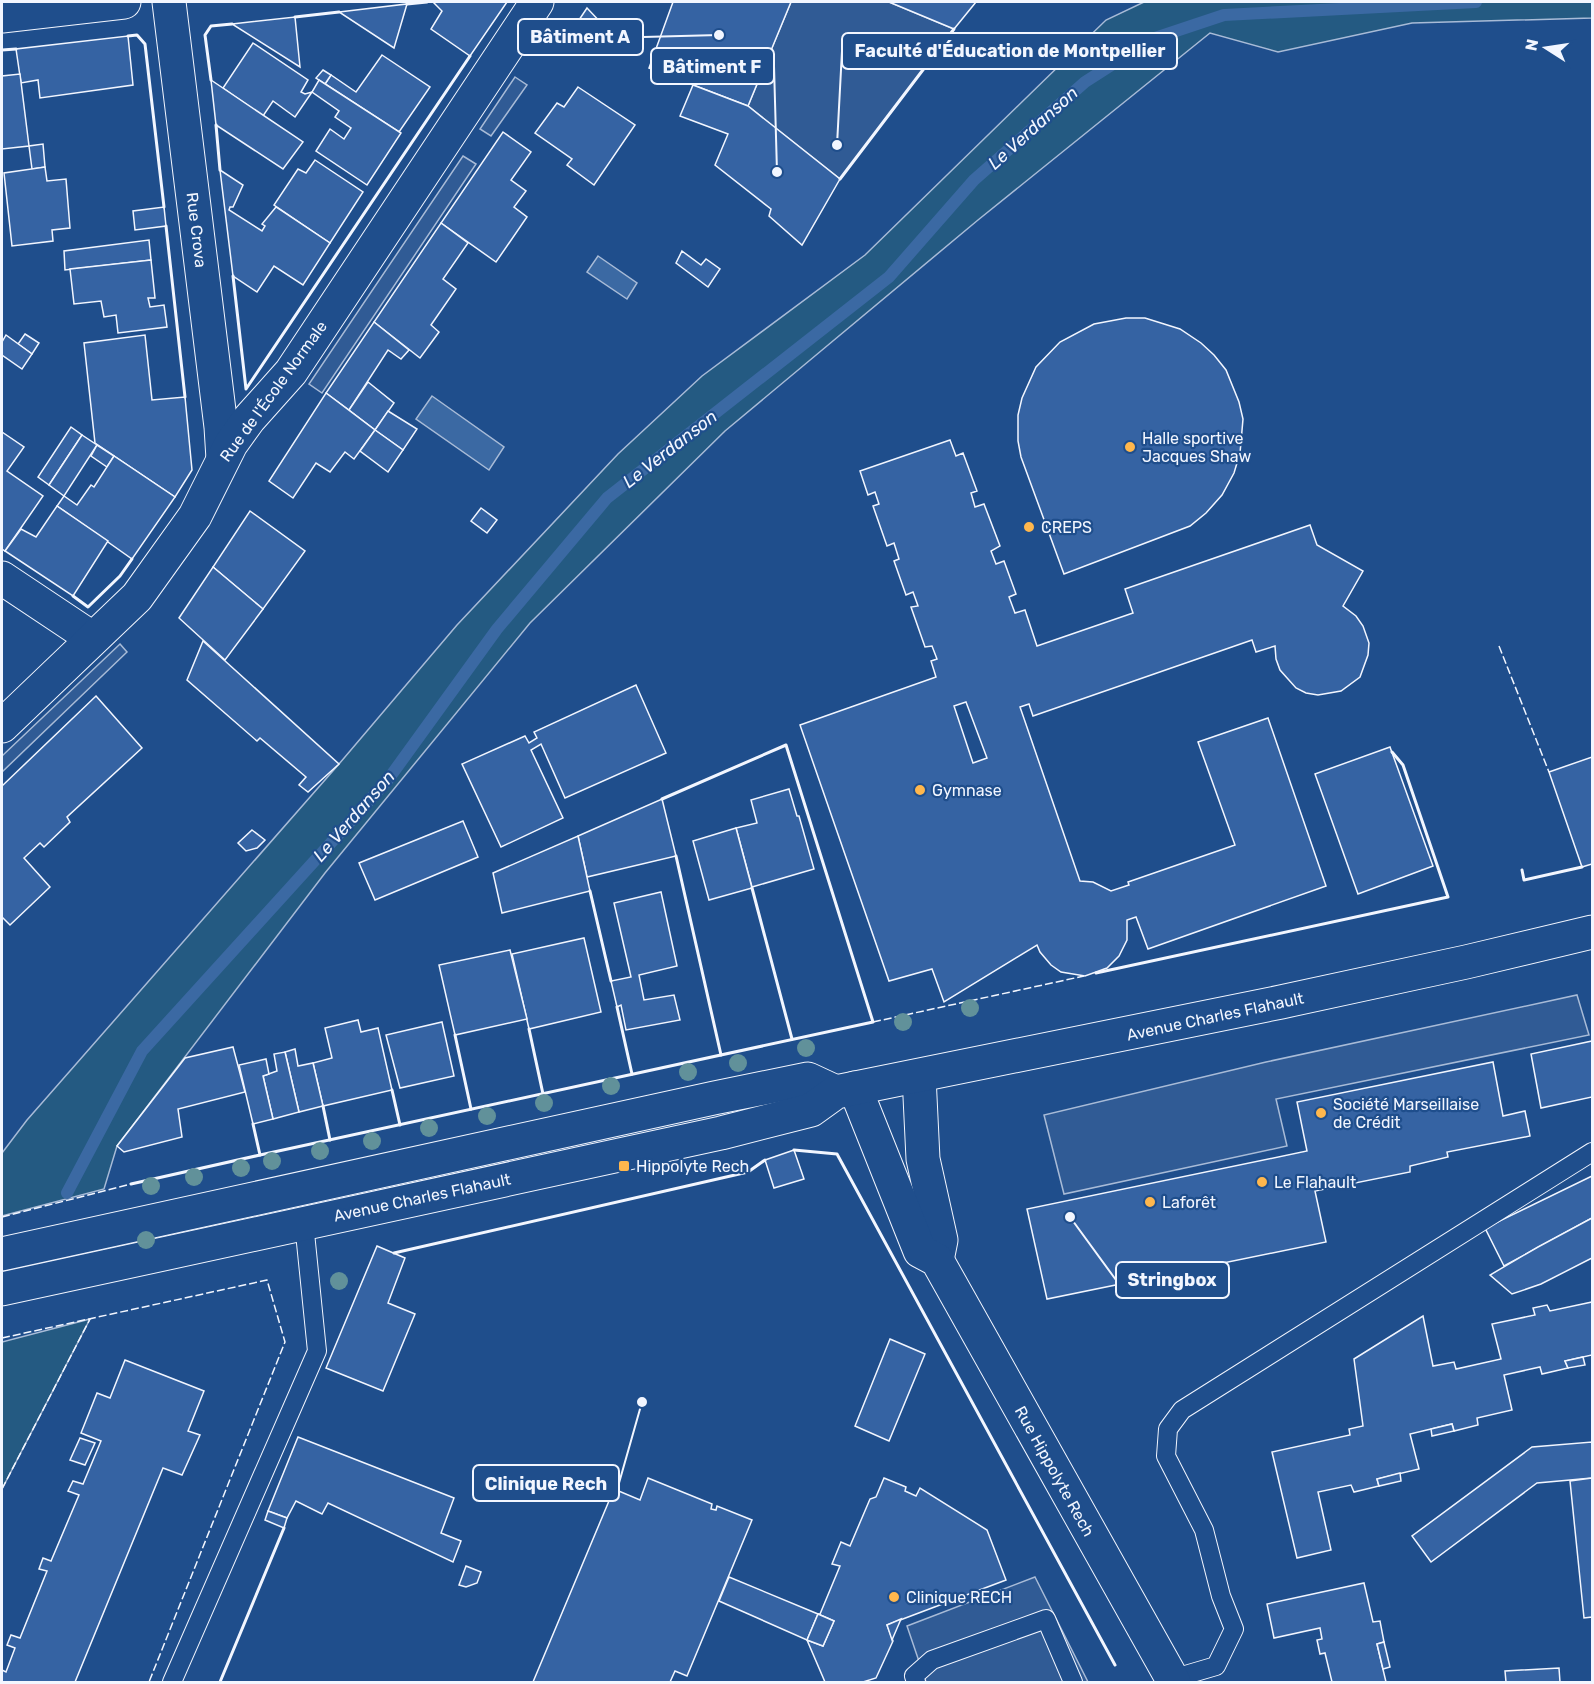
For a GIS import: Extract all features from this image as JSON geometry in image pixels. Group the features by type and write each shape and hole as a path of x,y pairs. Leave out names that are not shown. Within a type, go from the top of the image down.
{"street":[{"path":"2,16 124,2"},
{"name":"Rue Crova","path":"169,2 220,415 223,459"},
{"name":"Rue de l'École Normale","path":"2,726 137,597 195,516 223,459 249,419 291,372 537,2"},
{"path":"2,578 92,638"},
{"name":"Avenue Charles Flahault","path":"2,1288 743,1127 811,1110 845,1090 1327,992 1593,932"},
{"path":"919,1076 923,1159 941,1240 937,1260"},
{"name":"Avenue Charles Flahault","path":"2,1254 808,1079 845,1090"},
{"name":"Rue Hippolyte Rech","path":"845,1090 920,1251 937,1260 1169,1682"}],"lane":[{"path":"1169,1682 1216,1666 1234,1629 1221,1596 1204,1530 1166,1456 1168,1429 1182,1410 1593,1152"},
{"path":"172,1683 317,1351 304,1223"},
{"path":"916,1683 914,1676 932,1660 1046,1619 1073,1683"}],"shaded area":[{"path":"791,2 889,2 954,29 840,179 748,106"},
{"path":"1144,2 1592,2 1592,18 1412,23 1278,52 1210,33 978,220 725,431 530,623 325,873 117,1146 104,1189 2,1216 2,1153 27,1120 339,764 457,625 618,454 702,376 865,255 1106,20"},
{"path":"515,77 527,85 491,136 480,129"},
{"path":"463,156 476,164 322,393 309,384"},
{"path":"598,256 637,283 627,299 587,272"},
{"path":"432,396 504,447 489,470 416,419"},
{"path":"120,644 127,652 2,772 2,756"},
{"path":"1577,995 1589,1035 1276,1099 1287,1146 1064,1194 1044,1115 1266,1062"},
{"path":"90,1319 2,1489 2,1342"},
{"path":"1035,1577 1088,1682 926,1682 907,1626"}],"building":[{"path":"433,2 507,2 470,56 431,29 442,11"},
{"path":"673,2 791,2 748,106 649,68"},
{"path":"889,2 976,2 954,29"},
{"path":"407,4 394,48 339,12"},
{"path":"587,8 606,28 597,43 577,23"},
{"path":"295,17 300,67 232,24"},
{"path":"128,36 133,85 40,98 38,80 21,83 16,49"},
{"path":"253,43 308,80 301,92 305,94 312,92 295,117 273,101 263,116 223,88"},
{"path":"382,55 430,87 399,132 325,84 331,75 356,92"},
{"path":"323,70 331,75 325,84 316,78"},
{"path":"20,74 29,146 2,149 2,76"},
{"path":"211,80 303,142 283,169 216,125"},
{"path":"319,80 401,133 367,185 316,151 330,129 344,139 351,128 335,117 339,111 312,92"},
{"path":"693,85 748,106 840,179 802,245 769,216 771,209 715,165 728,134 680,116"},
{"path":"578,87 635,125 594,185 567,165 572,159 535,133 557,103 564,107"},
{"path":"503,132 531,152 511,180 526,191 514,207 527,217 496,262 441,223"},
{"path":"43,144 45,167 32,169 29,146"},
{"path":"315,160 363,192 330,243 274,205 298,169 306,173"},
{"path":"45,167 47,181 66,179 70,228 52,230 53,241 12,246 4,173"},
{"path":"220,170 243,185 233,207 229,210 262,231 265,226 262,224 276,207 330,243 303,285 274,266 257,292 233,276"},
{"path":"164,207 166,226 135,230 133,211"},
{"path":"441,223 468,243 443,279 456,289 431,325 439,332 420,358 374,322"},
{"path":"149,240 151,260 65,270 64,251"},
{"path":"682,251 701,265 706,259 720,269 708,287 676,263"},
{"path":"151,260 155,298 148,298 150,307 164,305 167,327 118,333 116,315 104,317 101,301 74,304 70,269"},
{"name":"Halle sportive Jacques Shaw","path":"1126,318 1145,318 1180,329 1214,355 1226,370 1239,402 1243,419 1240,453 1234,473 1222,495 1190,526 1064,574 1021,457 1018,441 1018,415 1022,398 1036,367 1060,342 1094,324"},
{"path":"374,322 409,350 401,359 388,350 349,410 326,393"},
{"path":"25,334 39,343 32,354 18,344"},
{"path":"6,335 32,354 22,369 2,355 2,342"},
{"path":"145,335 152,400 185,397 192,470 175,497 95,443 84,343"},
{"path":"368,382 394,403 375,430 349,410"},
{"path":"326,393 375,430 354,459 345,452 330,472 316,463 293,498 269,481"},
{"path":"388,411 417,429 403,450 375,430"},
{"path":"71,427 82,435 49,485 38,477"},
{"path":"375,430 403,450 388,472 360,451"},
{"path":"2,432 24,447 7,471 43,496 5,551 2,549"},
{"path":"82,435 97,445 64,496 49,485"},
{"path":"950,440 956,456 963,453 977,491 971,493 975,507 984,504 1000,546 991,551 996,564 1004,561 1016,594 1009,597 1015,613 1025,610 1037,646 1133,613 1125,589 1310,525 1317,545 1363,571 1343,606 1356,616 1363,626 1369,643 1368,655 1360,677 1341,691 1318,695 1296,688 1280,670 1275,646 1256,652 1252,640 1033,716 1029,704 1020,707 1080,881 1093,882 1111,891 1129,885 1128,882 1235,845 1198,742 1268,718 1326,886 1148,949 1136,917 1127,920 1127,940 1119,956 1107,968 1085,976 1061,972 1051,965 1037,945 944,1002 932,969 889,981 800,725 936,677 931,661 937,659 932,646 925,647 911,607 918,606 913,592 906,595 894,561 899,559 894,543 887,546 873,506 879,504 875,492 868,495 860,471","holes":["966,702 987,758 973,763 954,706"]},
{"path":"97,445 114,456 107,467 91,456"},
{"path":"114,456 175,497 132,559 57,506 64,496 77,505 91,485 94,487"},
{"path":"57,506 108,541 73,596 5,551 21,529 36,537"},
{"path":"481,508 497,520 487,533 471,521"},
{"path":"250,511 305,551 263,609 213,567"},
{"path":"213,567 263,609 225,660 179,618"},
{"path":"203,641 339,764 308,792 299,785 306,777 260,738 257,741 187,680"},
{"path":"636,685 666,753 565,798 541,744 531,750 563,818 501,847 462,764 525,736 529,743 537,738 534,732"},
{"path":"96,696 142,748 67,817 70,822 44,847 40,843 24,858 50,887 10,925 2,917 2,786"},
{"path":"1390,747 1433,866 1358,894 1315,774"},
{"path":"1592,757 1592,864 1582,867 1549,772"},
{"path":"789,789 814,869 752,887 736,828 757,823 751,800"},
{"path":"662,799 676,856 587,877 578,836"},
{"path":"463,821 478,857 375,900 359,863"},
{"path":"736,828 752,888 709,900 693,841"},
{"path":"252,830 265,840 257,848 246,851 238,843"},
{"path":"578,836 590,891 502,913 493,873"},
{"path":"661,892 677,966 639,975 644,1000 674,995 680,1020 626,1030 621,1005 617,1007 611,981 631,977 614,903"},
{"path":"584,938 601,1012 529,1029 512,954"},
{"path":"510,950 527,1019 455,1035 439,965"},
{"path":"358,1020 361,1032 378,1028 392,1090 323,1106 313,1063 332,1058 325,1028"},
{"path":"442,1022 454,1076 400,1088 386,1035"},
{"path":"1592,1041 1592,1097 1541,1108 1531,1054"},
{"path":"233,1047 245,1092 178,1109 182,1137 124,1152 117,1146 185,1058"},
{"path":"295,1049 298,1066 313,1063 323,1106 299,1112 285,1052"},
{"path":"285,1052 299,1112 273,1119 263,1076 277,1071 274,1054"},
{"path":"266,1059 269,1074 263,1076 273,1119 253,1124 239,1065"},
{"name":"Le Flahault","path":"1493,1062 1503,1116 1525,1111 1530,1136 1447,1152 1448,1157 1410,1166 1410,1172 1315,1191 1326,1242 1047,1299 1027,1209 1307,1151 1297,1102"},
{"path":"794,1150 804,1179 774,1188 765,1160"},
{"path":"1592,1176 1592,1218 1504,1266 1485,1228"},
{"path":"1592,1218 1592,1258 1541,1284 1512,1294 1490,1275 1538,1247"},
{"path":"377,1246 405,1258 388,1303 415,1314 383,1391 326,1368"},
{"path":"1592,1302 1592,1355 1565,1361 1568,1368 1542,1374 1540,1367 1504,1375 1512,1410 1477,1418 1478,1425 1454,1431 1452,1424 1410,1434 1419,1469 1377,1479 1379,1486 1354,1492 1351,1485 1318,1492 1331,1550 1297,1558 1272,1452 1350,1435 1349,1429 1363,1426 1354,1359 1423,1316 1433,1366 1454,1362 1456,1369 1501,1359 1492,1324 1535,1315 1533,1308 1547,1305 1550,1311"},
{"path":"890,1339 925,1354 889,1441 855,1426"},
{"path":"1583,1357 1585,1365 1568,1368 1565,1361"},
{"path":"125,1360 204,1391 188,1431 200,1435 182,1475 163,1468 75,1682 2,1682 2,1670 6,1672 15,1648 7,1645 11,1635 20,1638 47,1571 39,1569 43,1558 51,1561 79,1495 68,1491 73,1481 83,1484 101,1441 81,1433 97,1393 110,1398"},
{"path":"1452,1424 1454,1431 1432,1436 1431,1429"},
{"path":"298,1437 454,1498 441,1533 461,1541 453,1562 328,1503 322,1514 296,1501 287,1518 268,1511"},
{"path":"80,1438 95,1443 85,1465 70,1460"},
{"path":"1592,1442 1592,1478 1537,1483 1431,1562 1412,1536 1532,1447"},
{"path":"1400,1473 1401,1481 1379,1486 1377,1479"},
{"path":"648,1478 712,1504 711,1509 716,1510 717,1506 752,1520 687,1676 675,1671 670,1682 533,1682 614,1489 640,1500"},
{"name":"Clinique RECH","path":"884,1478 906,1487 905,1491 916,1496 920,1488 987,1530 1006,1580 887,1625 893,1641 876,1678 863,1682 825,1682 807,1640 823,1646 834,1621 818,1614 820,1614 840,1566 832,1564 841,1542 850,1546 870,1499 876,1497"},
{"path":"1592,1478 1592,1617 1584,1618 1570,1481"},
{"path":"268,1511 287,1518 284,1528 265,1520"},
{"path":"466,1566 481,1572 477,1583 466,1587 459,1585"},
{"path":"729,1577 818,1614 807,1640 719,1601"},
{"path":"1364,1583 1373,1622 1380,1621 1384,1642 1377,1644 1386,1682 1332,1682 1325,1653 1320,1654 1317,1640 1322,1639 1320,1628 1274,1638 1267,1604"},
{"path":"818,1614 834,1621 823,1646 807,1640"},
{"path":"901,1619 892,1640 887,1625"},
{"path":"1384,1642 1390,1667 1383,1669 1377,1644"},
{"path":"1559,1668 1560,1682 1506,1682 1505,1671"}],"waterway":[{"name":"Le Verdanson","path":"67,1193 142,1051 387,781 497,629 607,498 889,277 974,180 1085,82 1152,39 1224,15 1476,2"}],"fence":[{"path":"1499,646 1549,772"},
{"path":"873,1022 1084,976"},
{"path":"2,1217 131,1184"},
{"path":"2,1338 267,1280 285,1342 149,1682"},
{"path":"2,1489 90,1319"}],"wall":[{"path":"407,4 427,2"},
{"path":"295,17 339,12"},
{"path":"211,80 205,35 211,26 232,24"},
{"path":"840,179 954,29"},
{"path":"128,36 137,35 145,44 164,207"},
{"path":"2,50 16,49"},
{"path":"233,276 246,389 470,56"},
{"path":"216,125 220,170"},
{"path":"166,226 185,397"},
{"path":"73,596 88,607 120,576 132,559"},
{"path":"260,1155 873,1022 786,745 662,799"},
{"path":"1096,973 1448,897 1403,765 1392,752"},
{"path":"676,856 721,1055"},
{"path":"1522,870 1524,880 1582,867"},
{"path":"752,888 792,1039"},
{"path":"590,891 611,981"},
{"path":"617,1007 632,1074"},
{"path":"529,1029 543,1094"},
{"path":"455,1035 471,1109"},
{"path":"392,1090 400,1125"},
{"path":"323,1106 330,1140"},
{"path":"131,1184 260,1155 253,1124"},
{"path":"794,1150 837,1154 1115,1665"},
{"path":"394,1253 748,1172 765,1160"},
{"path":"220,1682 284,1528"}],"place":[{"name":"Bâtiment A","path":"719,35"},
{"name":"Faculté d'Éducation de Montpellier","path":"837,145"},
{"name":"Bâtiment F","path":"777,172"},
{"name":"Halle sportive Jacques Shaw","path":"1130,447"},
{"name":"CREPS","path":"1029,527"},
{"name":"Gymnase","path":"920,790"},
{"name":"Société Marseillaise de Crédit","path":"1321,1113"},
{"name":"Hippolyte Rech","path":"624,1166"},
{"name":"Le Flahault","path":"1262,1182"},
{"name":"Laforêt","path":"1150,1202"},
{"name":"Stringbox","path":"1070,1217"},
{"name":"Clinique Rech","path":"642,1402"},
{"name":"Clinique RECH","path":"894,1597"}]}
